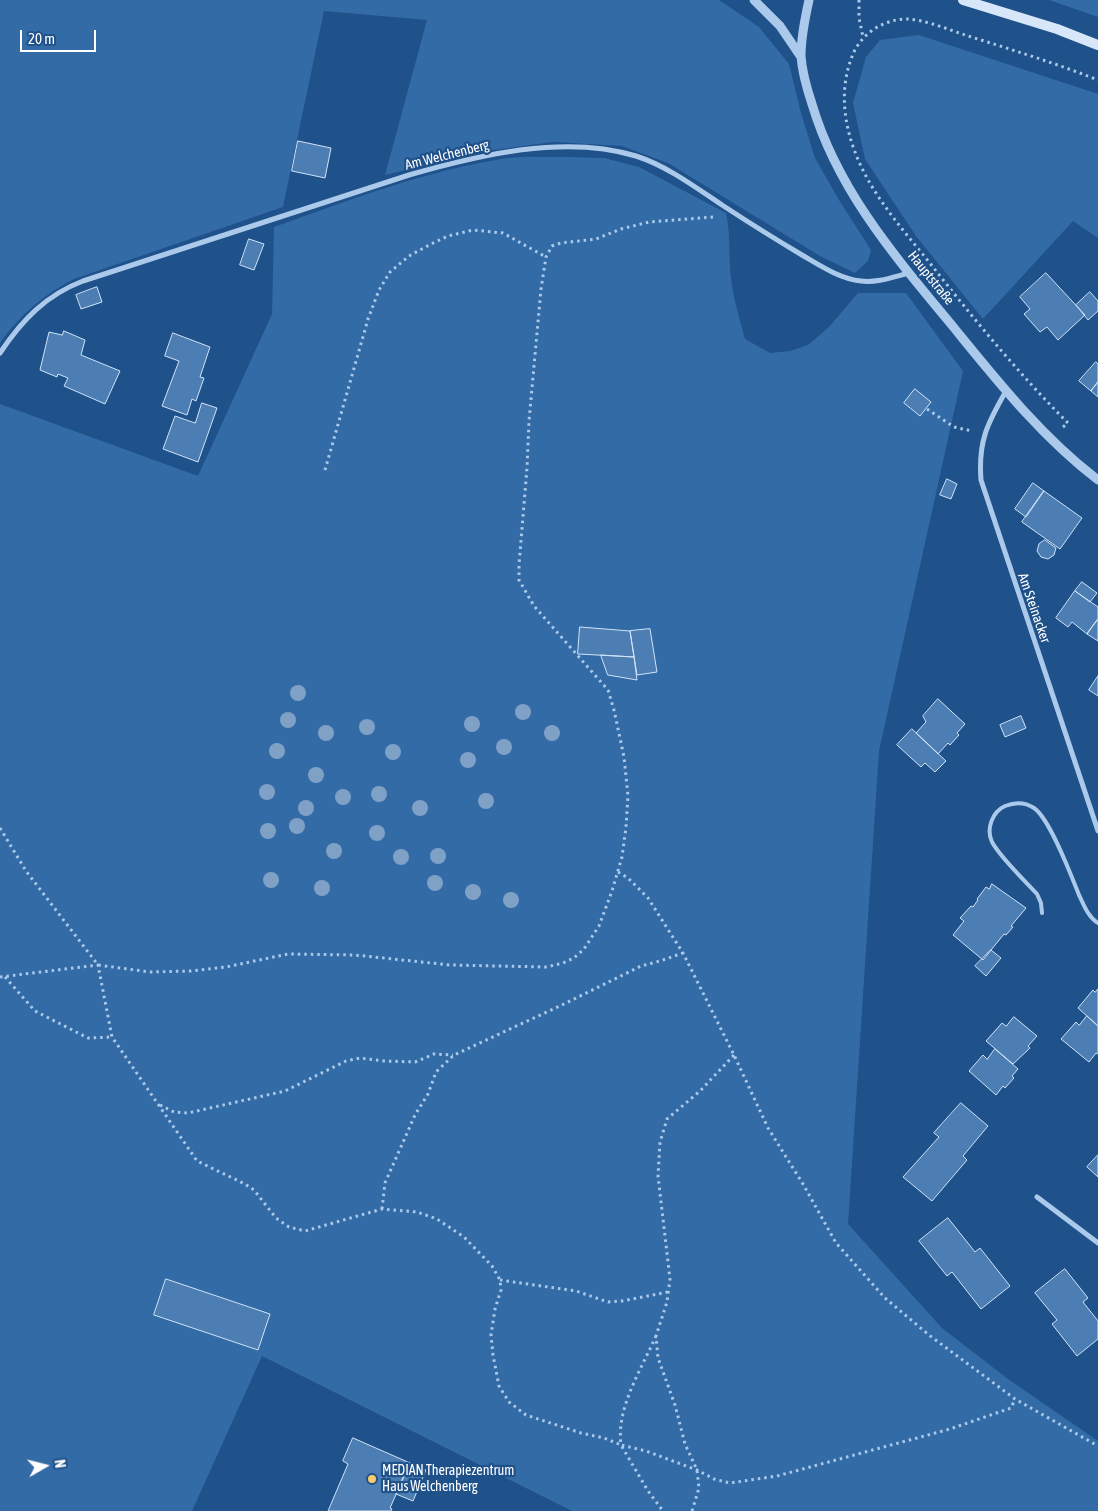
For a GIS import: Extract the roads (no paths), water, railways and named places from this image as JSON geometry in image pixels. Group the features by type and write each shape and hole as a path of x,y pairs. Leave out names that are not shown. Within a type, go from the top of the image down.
{"main road":[{"path":"963,0 1056,29 1098,45"}],"street":[{"name":"Hauptstraße","path":"754,0 780,26 801,57"},
{"name":"Hauptstraße","path":"809,0 801,57 814,111 829,152 839,172 864,213 909,273 1006,391 1051,440 1098,480"},
{"name":"Am Welchenberg","path":"0,353 20,326 37,308 54,294 75,284 409,175 486,156 546,148 590,148 621,152 638,157 673,173 807,258 848,279 870,282 909,273"},
{"name":"Am Steinacker","path":"1006,391 984,434 981,447 981,480 1098,831"},
{"path":"1037,1197 1098,1243"}],"lane":[{"path":"1042,913 1037,894 996,847 990,837 991,823 994,816 1002,808 1016,803 1031,806 1044,818 1085,908 1098,923"}],"place":[{"name":"MEDIAN Therapiezentrum Haus Welchenberg","path":"372,1479"}]}
